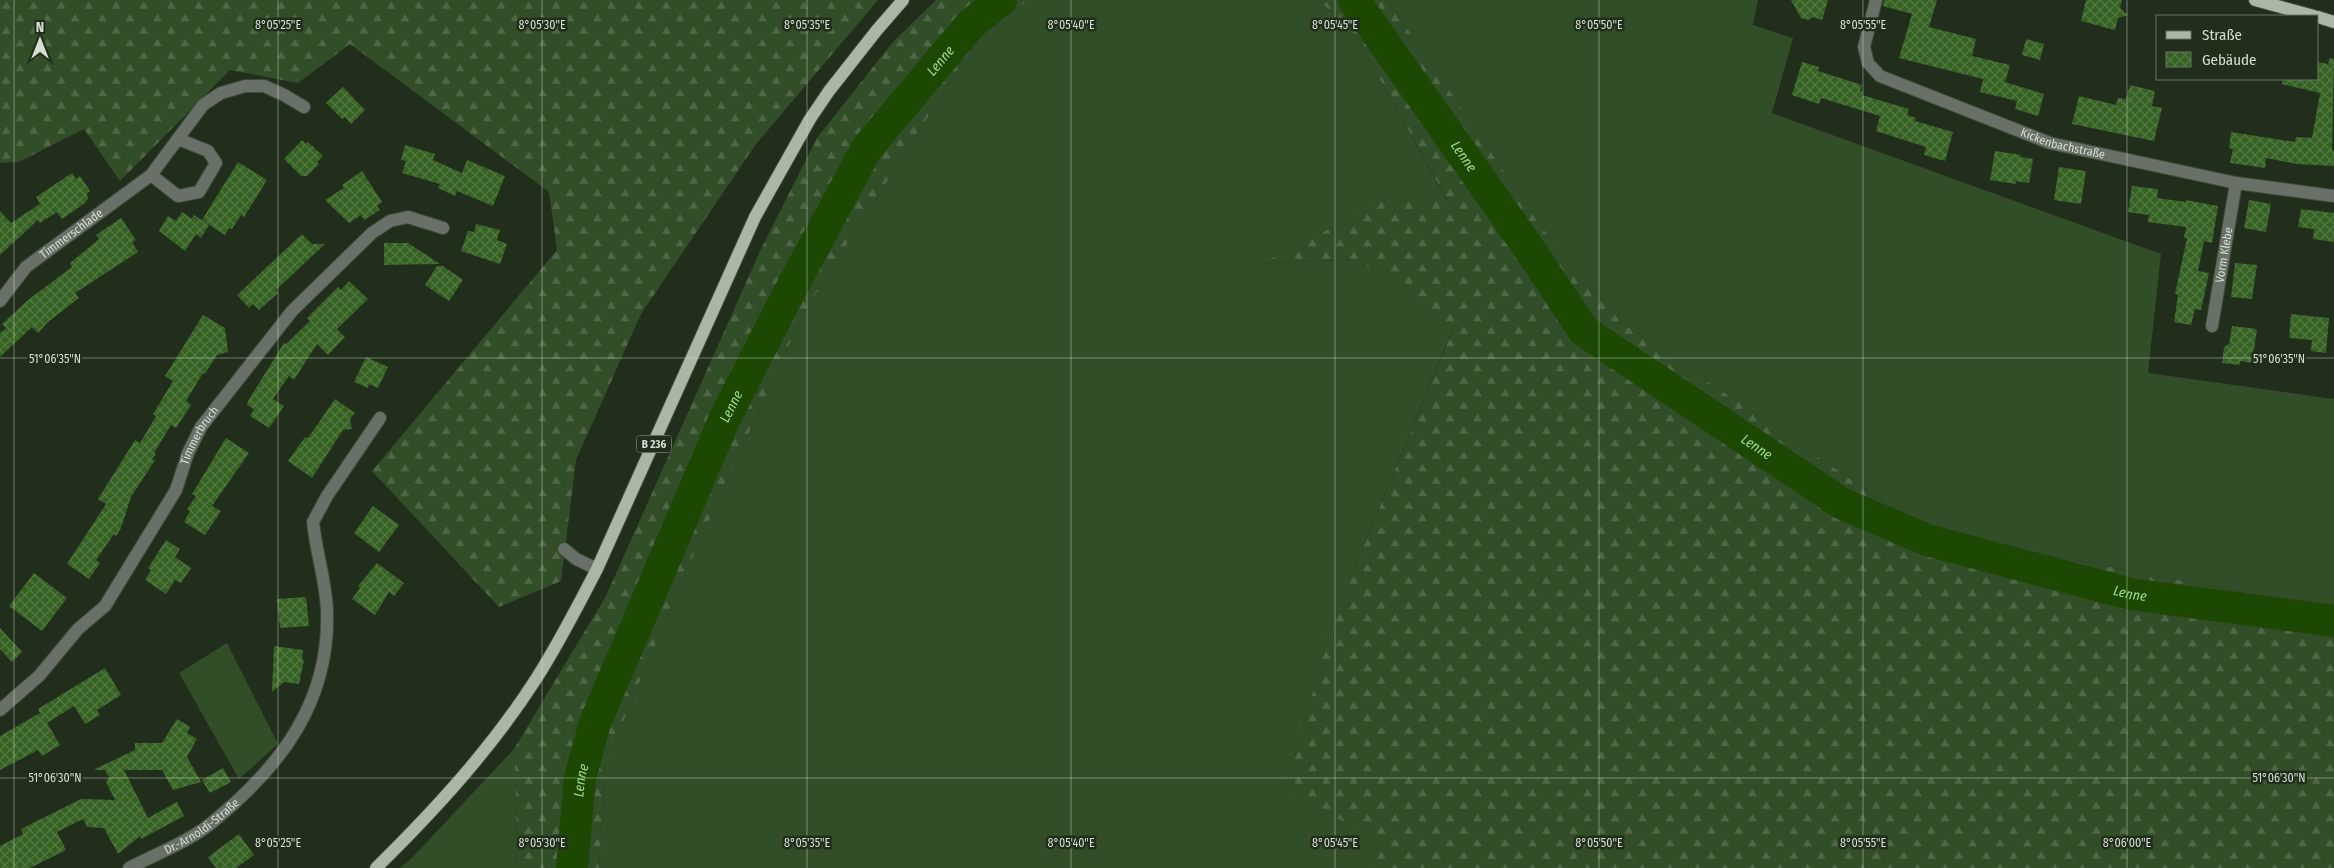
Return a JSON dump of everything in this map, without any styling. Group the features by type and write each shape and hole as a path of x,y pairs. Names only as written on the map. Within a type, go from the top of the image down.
{"main road":[{"name":"B 236","path":"376,868 448,795 507,721 550,655 598,569 754,217 799,138 829,91 903,0"},
{"path":"2254,0 2310,15"},
{"path":"2319,17 2334,22"}],"street":[{"name":"Kickenbachstraße","path":"1876,0 1864,47 1868,63 1880,76 2050,143 2236,183 2334,196"},
{"name":"Timmerschlade","path":"0,301 26,268 151,175 204,105 221,93 244,86 264,86 304,107"},
{"path":"151,175 178,196 199,192 216,163 208,151 178,139"},
{"name":"Vorm Klebe","path":"2212,326 2236,183"},
{"name":"Timmerbruch","path":"0,710 39,676 78,629 105,606 176,490 188,453 201,427 292,311 372,233 390,221 408,217 443,228"},
{"name":"Dr.-Arnoldi-Straße","path":"130,868 195,834 215,821 283,754 300,727 311,701 327,638 326,588 313,522 380,418"},
{"path":"564,549 576,559 598,569"}],"green space":[{"path":"0,0 878,0 756,144 641,314 576,460 561,581 499,607 372,471 557,250 549,192 350,44 298,83 230,70 120,181 84,129 19,162 0,163"},
{"path":"936,0 1029,0 980,35 803,314 688,567 606,763 599,868 518,868 514,749 606,596 761,249 817,138 892,43"},
{"path":"1029,0 1319,0 1355,35 1448,202 1394,196 1261,264 1358,259 1453,328 1332,623 1286,789 1380,842 1369,868 599,868 606,763 688,567 803,314 980,35"},
{"path":"1319,0 1388,0 1544,230 1621,322 1928,532 2334,610 2334,868 1369,868 1379,842 1286,789 1332,623 1453,329 1358,259 1260,264 1394,196 1448,201 1355,35"},
{"path":"1388,0 1758,0 1753,25 1793,38 1772,113 2161,254 2148,373 2334,399 2334,610 1928,532 1621,322 1544,230"},
{"path":"227,643 278,744 239,779 179,673"},
{"path":"514,749 518,868 400,868 410,860"}],"building":[{"path":"1791,0 1828,0 1822,20 1813,17 1808,20 1801,18"},
{"path":"1884,0 1937,0 1929,27 1976,39 1972,56 2010,65 2005,82 2044,94 2038,116 2015,109 2017,101 1980,92 1983,79 1899,58 1912,14 1883,6"},
{"path":"2086,0 2122,0 2120,8 2128,15 2118,18 2115,30 2081,21"},
{"path":"2026,39 2044,44 2040,60 2022,55"},
{"path":"2330,58 2334,59 2332,150 2334,150 2334,166 2297,164 2266,158 2265,168 2230,163 2233,149 2229,148 2231,132 2295,142 2296,137 2312,138 2320,93 2282,84 2283,80 2319,80 2319,62 2328,64"},
{"path":"1802,62 1819,67 1818,71 1862,85 1860,91 1863,92 1862,95 1909,109 1907,115 1916,118 1915,121 1953,132 1945,161 1924,155 1926,147 1876,131 1880,116 1821,98 1819,104 1792,95"},
{"path":"2130,85 2155,91 2152,106 2162,108 2154,141 2072,124 2079,96 2116,105 2118,98 2126,99"},
{"path":"343,87 365,110 351,124 345,117 342,119 326,103"},
{"path":"302,140 306,144 308,142 323,156 317,162 319,164 307,176 301,176 284,159"},
{"path":"405,145 435,154 433,160 462,173 467,160 505,176 493,206 457,191 455,196 438,188 440,184 402,173 406,161 401,160"},
{"path":"1995,151 2033,159 2029,183 2016,181 2016,184 1990,180"},
{"path":"238,162 267,180 244,217 241,215 232,229 229,228 225,235 202,220"},
{"path":"2059,167 2086,171 2081,204 2054,200"},
{"path":"362,171 382,202 377,206 380,210 364,220 361,215 349,223 325,200 344,188 342,185"},
{"path":"72,173 76,179 80,176 90,191 87,193 88,199 85,203 62,219 57,212 40,223 38,220 0,255 0,211 11,223 40,204 36,197"},
{"path":"2132,186 2158,189 2157,198 2186,202 2186,200 2218,206 2212,243 2204,241 2198,271 2209,273 2201,310 2195,309 2191,325 2174,322 2178,295 2175,294 2187,238 2184,238 2186,227 2148,222 2149,215 2128,212"},
{"path":"2249,200 2271,204 2266,232 2244,228"},
{"path":"2301,209 2334,213 2334,242 2313,239 2314,229 2298,227"},
{"path":"182,212 192,219 194,215 209,225 201,238 196,234 185,251 159,231 168,216 176,221"},
{"path":"121,218 136,240 132,242 138,252 75,293 79,298 48,322 38,333 32,327 0,357 0,333 6,328 2,324 28,300 72,267 70,263 99,239 96,235"},
{"path":"476,224 500,230 497,240 507,244 500,264 461,251 468,231 474,232"},
{"path":"302,234 312,244 325,244 276,290 278,293 259,310 253,304 249,308 237,295"},
{"path":"384,243 408,243 440,264 384,265"},
{"path":"2235,263 2257,265 2252,299 2231,297"},
{"path":"437,266 443,266 463,280 449,301 425,285"},
{"path":"349,281 368,299 337,329 345,337 328,355 317,344 294,380 289,376 273,399 284,406 269,428 250,416 254,409 247,405 248,401 284,343 286,344 310,321 307,318 338,287 341,290"},
{"path":"2291,314 2329,318 2326,353 2311,351 2312,340 2289,338"},
{"path":"203,315 225,328 228,352 217,355 205,374 203,373 186,401 191,405 176,428 171,425 154,453 156,454 152,459 155,460 131,497 121,528 116,536 114,534 96,560 100,563 89,579 67,564 106,504 98,499 135,440 140,443 156,416 153,414 173,381 165,376"},
{"path":"2232,326 2257,329 2252,363 2240,361 2240,365 2222,363 2224,347 2229,344"},
{"path":"366,357 388,367 378,388 369,384 368,388 354,382"},
{"path":"335,399 355,413 350,419 352,429 343,430 312,478 288,461 305,437 308,438"},
{"path":"226,438 249,453 212,506 221,511 205,535 184,522 190,511 187,509 196,496 192,494"},
{"path":"373,506 399,525 379,552 354,533"},
{"path":"166,540 180,549 175,557 191,568 181,583 175,580 166,594 145,580 151,570 148,568"},
{"path":"377,563 404,583 394,596 389,592 375,615 352,599 360,588 358,586"},
{"path":"34,573 67,598 42,631 9,606"},
{"path":"306,597 309,626 280,628 277,599"},
{"path":"0,628 22,652 12,662 0,649"},
{"path":"274,646 303,650 302,659 304,660 299,684 284,682 272,692"},
{"path":"105,668 121,695 97,710 100,715 85,724 74,706 47,723 60,745 42,756 38,750 0,770 0,736 40,713 38,709"},
{"path":"177,719 190,727 187,733 197,739 187,757 201,782 173,790 162,770 124,770 148,818 177,802 184,816 141,839 140,836 118,854 104,828 87,827 83,819 57,832 66,850 30,868 0,868 0,846 23,834 21,829 81,799 115,800 106,782 109,777 105,770 93,770 135,750 135,743 162,743"},
{"path":"223,768 231,782 210,793 202,780"},
{"path":"239,834 254,855 236,868 216,868 208,857"}],"waterway":[{"name":"Lenne","path":"572,868 580,778 595,723 725,418 783,304 867,148 971,24 1001,0"},
{"name":"Lenne","path":"1354,0 1528,247 1584,331 1841,503 1927,540 2130,594 2334,621"}]}
